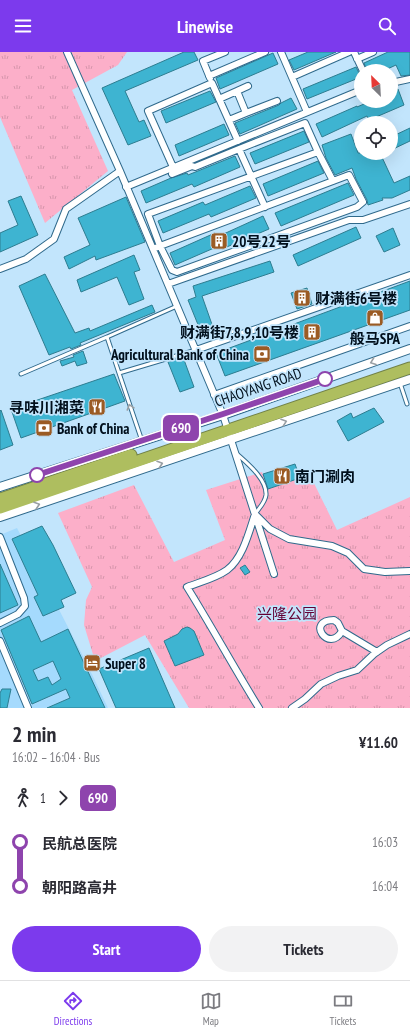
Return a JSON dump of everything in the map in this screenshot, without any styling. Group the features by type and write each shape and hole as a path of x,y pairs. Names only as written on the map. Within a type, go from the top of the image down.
{"highway":[{"name":"CHAOYANG ROAD","path":"0,508 410,361"},
{"name":"CHAOYANG ROAD","path":"0,499 410,368"}],"street":[{"path":"67,52 120,171 227,427 274,574"},
{"path":"225,52 203,61 238,141"},
{"path":"209,76 265,52"},
{"path":"281,52 307,112"},
{"path":"292,77 349,52"},
{"path":"354,52 360,64"},
{"path":"357,59 373,52"},
{"path":"398,82 410,79"},
{"path":"173,167 148,111 212,83"},
{"path":"220,99 248,86"},
{"path":"237,91 246,113"},
{"path":"126,187 354,93"},
{"path":"229,120 277,101"},
{"path":"172,174 192,166 195,167 305,122 333,181"},
{"path":"239,149 265,207"},
{"path":"153,249 160,246 349,175 363,202 356,207 177,272 172,270 160,246 148,214 318,152"},
{"path":"0,269 26,259 54,239 66,208 120,171"},
{"path":"168,284 349,220 363,220 410,204"},
{"path":"196,350 410,275"},
{"path":"214,395 410,326"},
{"name":"CHAOYANG ROAD","path":"0,517 227,427 410,349"},
{"name":"CHAOYANG ROAD","path":"0,487 142,441 227,427 400,383 410,379"},
{"path":"255,514 270,529 289,539 332,546 348,553 364,568 384,572 410,571"},
{"path":"255,514 246,543 228,569 187,587 210,624 236,672 259,708"},
{"path":"0,537 24,598 25,606 18,614 0,623"},
{"path":"342,631 377,652"},
{"path":"292,708 306,699 321,684 338,676 357,670 387,645 410,634"},
{"path":"0,641 26,708"}],"lane":[{"path":"21,374 177,306"},
{"path":"107,337 142,441"},
{"path":"119,373 196,350"},
{"path":"400,383 407,404"},
{"path":"236,453 260,478 266,494 263,503 255,514"}],"shaded area":[{"path":"17,528 108,708 0,708 0,535"}],"green space":[{"path":"0,52 127,52 118,65 72,90 108,171 45,223 0,117"},
{"name":"兴隆公园","path":"262,472 268,489 300,478 309,473 337,530 410,497 410,708 189,708 145,635 95,661 84,625 86,600 92,587 58,513 134,485 174,562 225,540 206,490"}],"building":[{"path":"184,52 194,52 198,60 125,91 139,122 144,120 151,136 128,145 102,88"},
{"path":"308,52 336,52 294,70 289,60"},
{"path":"388,52 410,52 410,75 401,76 398,69 398,64 364,63"},
{"path":"273,53 278,64 220,89 216,78"},
{"path":"354,68 354,80 307,99 303,89"},
{"path":"398,89 404,105 398,108"},
{"path":"210,91 216,102 166,123 161,111"},
{"path":"291,98 297,109 240,134 235,123 279,105"},
{"path":"354,107 397,108 378,116 354,116 354,122 322,137 316,124"},
{"path":"224,124 229,135 179,156 175,145"},
{"path":"410,128 410,141 398,147 398,134"},
{"path":"304,131 309,142 255,164 250,153"},
{"path":"351,134 354,142 354,160 383,160 394,183 410,176 410,190 392,198 382,198 383,200 368,205 352,168 335,175 326,158 322,145"},
{"path":"235,156 240,167 194,187 192,184 146,203 141,191 171,178 187,173 188,175"},
{"path":"318,161 324,173 268,196 263,184"},
{"path":"348,183 354,195 281,226 275,213"},
{"path":"250,186 256,198 211,217 209,214 163,233 158,221 203,202 205,205"},
{"path":"21,196 38,235 0,252 0,233 18,225 8,201"},
{"path":"126,197 145,242 96,260 95,256 69,269 64,257 90,245 78,218"},
{"name":"20号22号","path":"263,216 269,229 222,249 221,245 175,265 170,253 215,233 217,237"},
{"path":"356,227 361,238 298,266 293,255"},
{"path":"393,228 400,245 384,252 376,236"},
{"path":"134,255 140,270 134,272 144,299 129,305 117,277 81,292 77,280"},
{"path":"270,261 274,272 202,296 215,333 203,337 188,300 196,297 193,286"},
{"path":"45,274 75,333 89,328 90,331 152,305 155,312 80,343 81,345 71,349 70,347 49,355 19,286"},
{"name":"财满街7,8,9,10号楼","path":"410,281 410,310 225,376 216,353"},
{"name":"财满街6号楼","path":"307,288 312,304 297,309 291,293"},
{"path":"83,351 87,363 77,366 75,361 62,366 60,361 74,357 73,355"},
{"path":"183,357 194,387 180,392 168,362"},
{"path":"114,374 125,401 21,438 11,409"},
{"path":"374,408 384,422 348,441 337,421 351,413 353,418"},
{"path":"1,410 13,445 0,450 0,411"},
{"name":"南门涮肉","path":"295,464 300,478 268,489 263,474"},
{"path":"42,526 53,545 76,593 61,600 64,607 43,616 34,597 38,595 12,539"},
{"path":"0,564 18,605 0,613"},
{"path":"245,565 250,572 245,575 240,568"},
{"path":"29,616 41,642 68,629 105,708 47,708 70,698 66,689 32,704 1,630","holes":["53,661 61,679 52,685 48,677 38,681 33,670"]},
{"path":"187,627 194,631 204,655 175,666 164,641 178,634 182,629"},
{"path":"149,648 175,708 116,708 99,669"},
{"path":"2,689 11,689 7,708 0,708 0,693"}],"bus line":[{"name":"690","path":"37,475 325,379"}],"place":[{"name":"20号22号","path":"219,241"},
{"name":"财满街6号楼","path":"302,298"},
{"name":"般马SPA","path":"375,318"},
{"name":"财满街7,8,9,10号楼","path":"312,332"},
{"name":"Agricultural Bank of China","path":"262,354"},
{"name":"寻味川湘菜","path":"97,407"},
{"name":"Bank of China","path":"44,428"},
{"name":"南门涮肉","path":"282,476"},
{"name":"Super 8","path":"92,663"}]}
